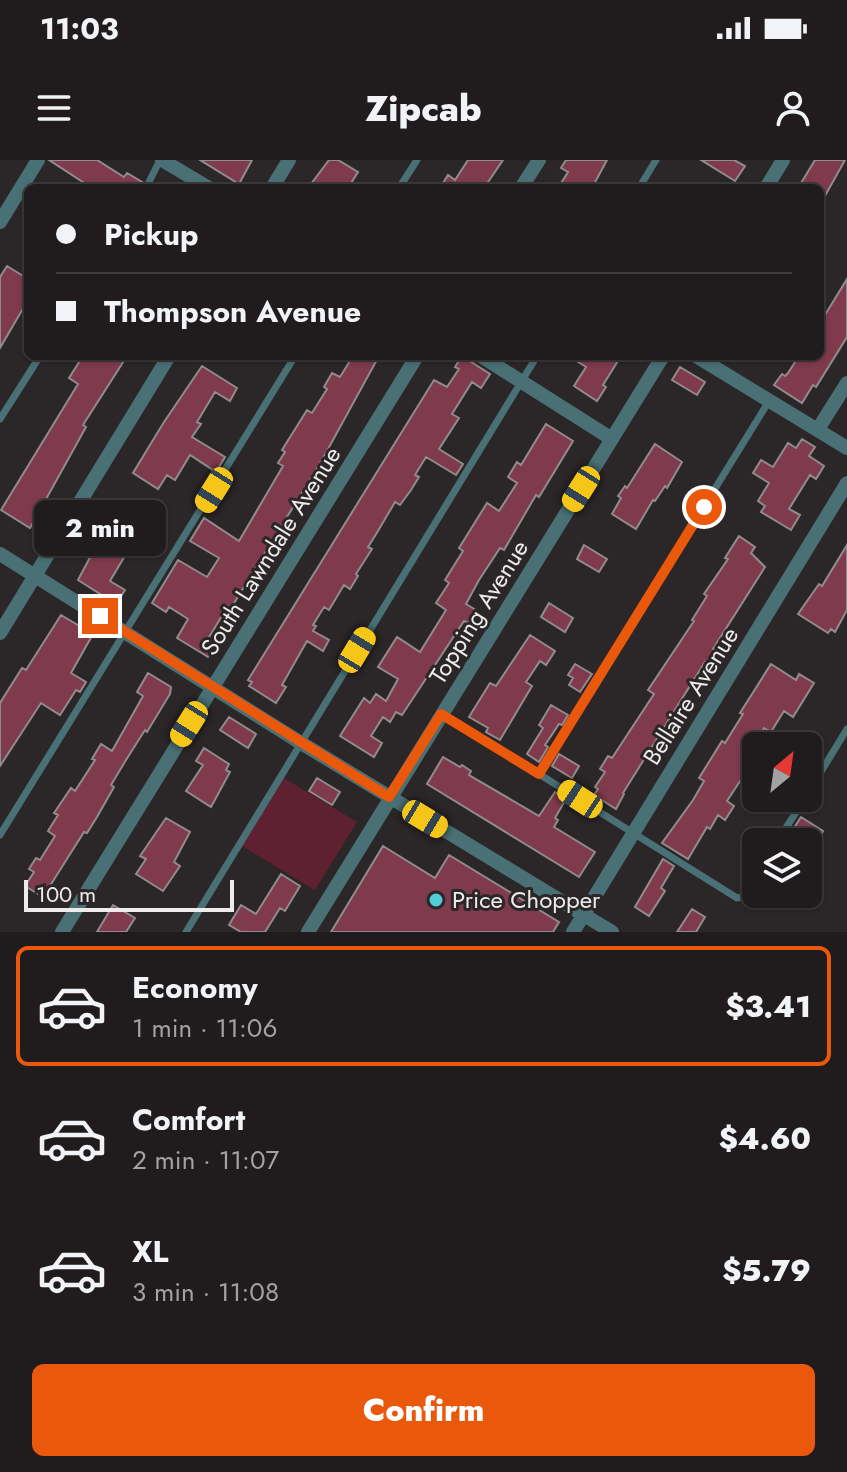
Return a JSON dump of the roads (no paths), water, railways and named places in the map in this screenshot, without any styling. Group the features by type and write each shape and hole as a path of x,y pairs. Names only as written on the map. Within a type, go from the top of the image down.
{"street":[{"path":"0,222 38,160"},
{"path":"161,160 202,184"},
{"path":"274,184 289,160"},
{"path":"524,184 539,160"},
{"path":"768,184 783,160"},
{"path":"0,633 167,360"},
{"name":"South Lawndale Avenue","path":"62,932 415,360"},
{"path":"488,360 612,439"},
{"name":"Topping Avenue","path":"308,932 661,360"},
{"path":"703,360 847,448"},
{"path":"818,429 847,383"},
{"name":"Bellaire Avenue","path":"573,932 847,483"},
{"path":"0,554 301,743 612,932"}],"lane":[{"path":"148,184 161,160"},
{"path":"402,184 417,160"},
{"path":"641,184 656,160"},
{"path":"0,419 37,360"},
{"path":"0,835 293,360"},
{"path":"186,932 534,360"},
{"path":"539,774 769,400"},
{"path":"441,714 737,898 742,897"},
{"path":"822,770 847,729"}],"place":[{"name":"Price Chopper","path":"436,900"}]}
